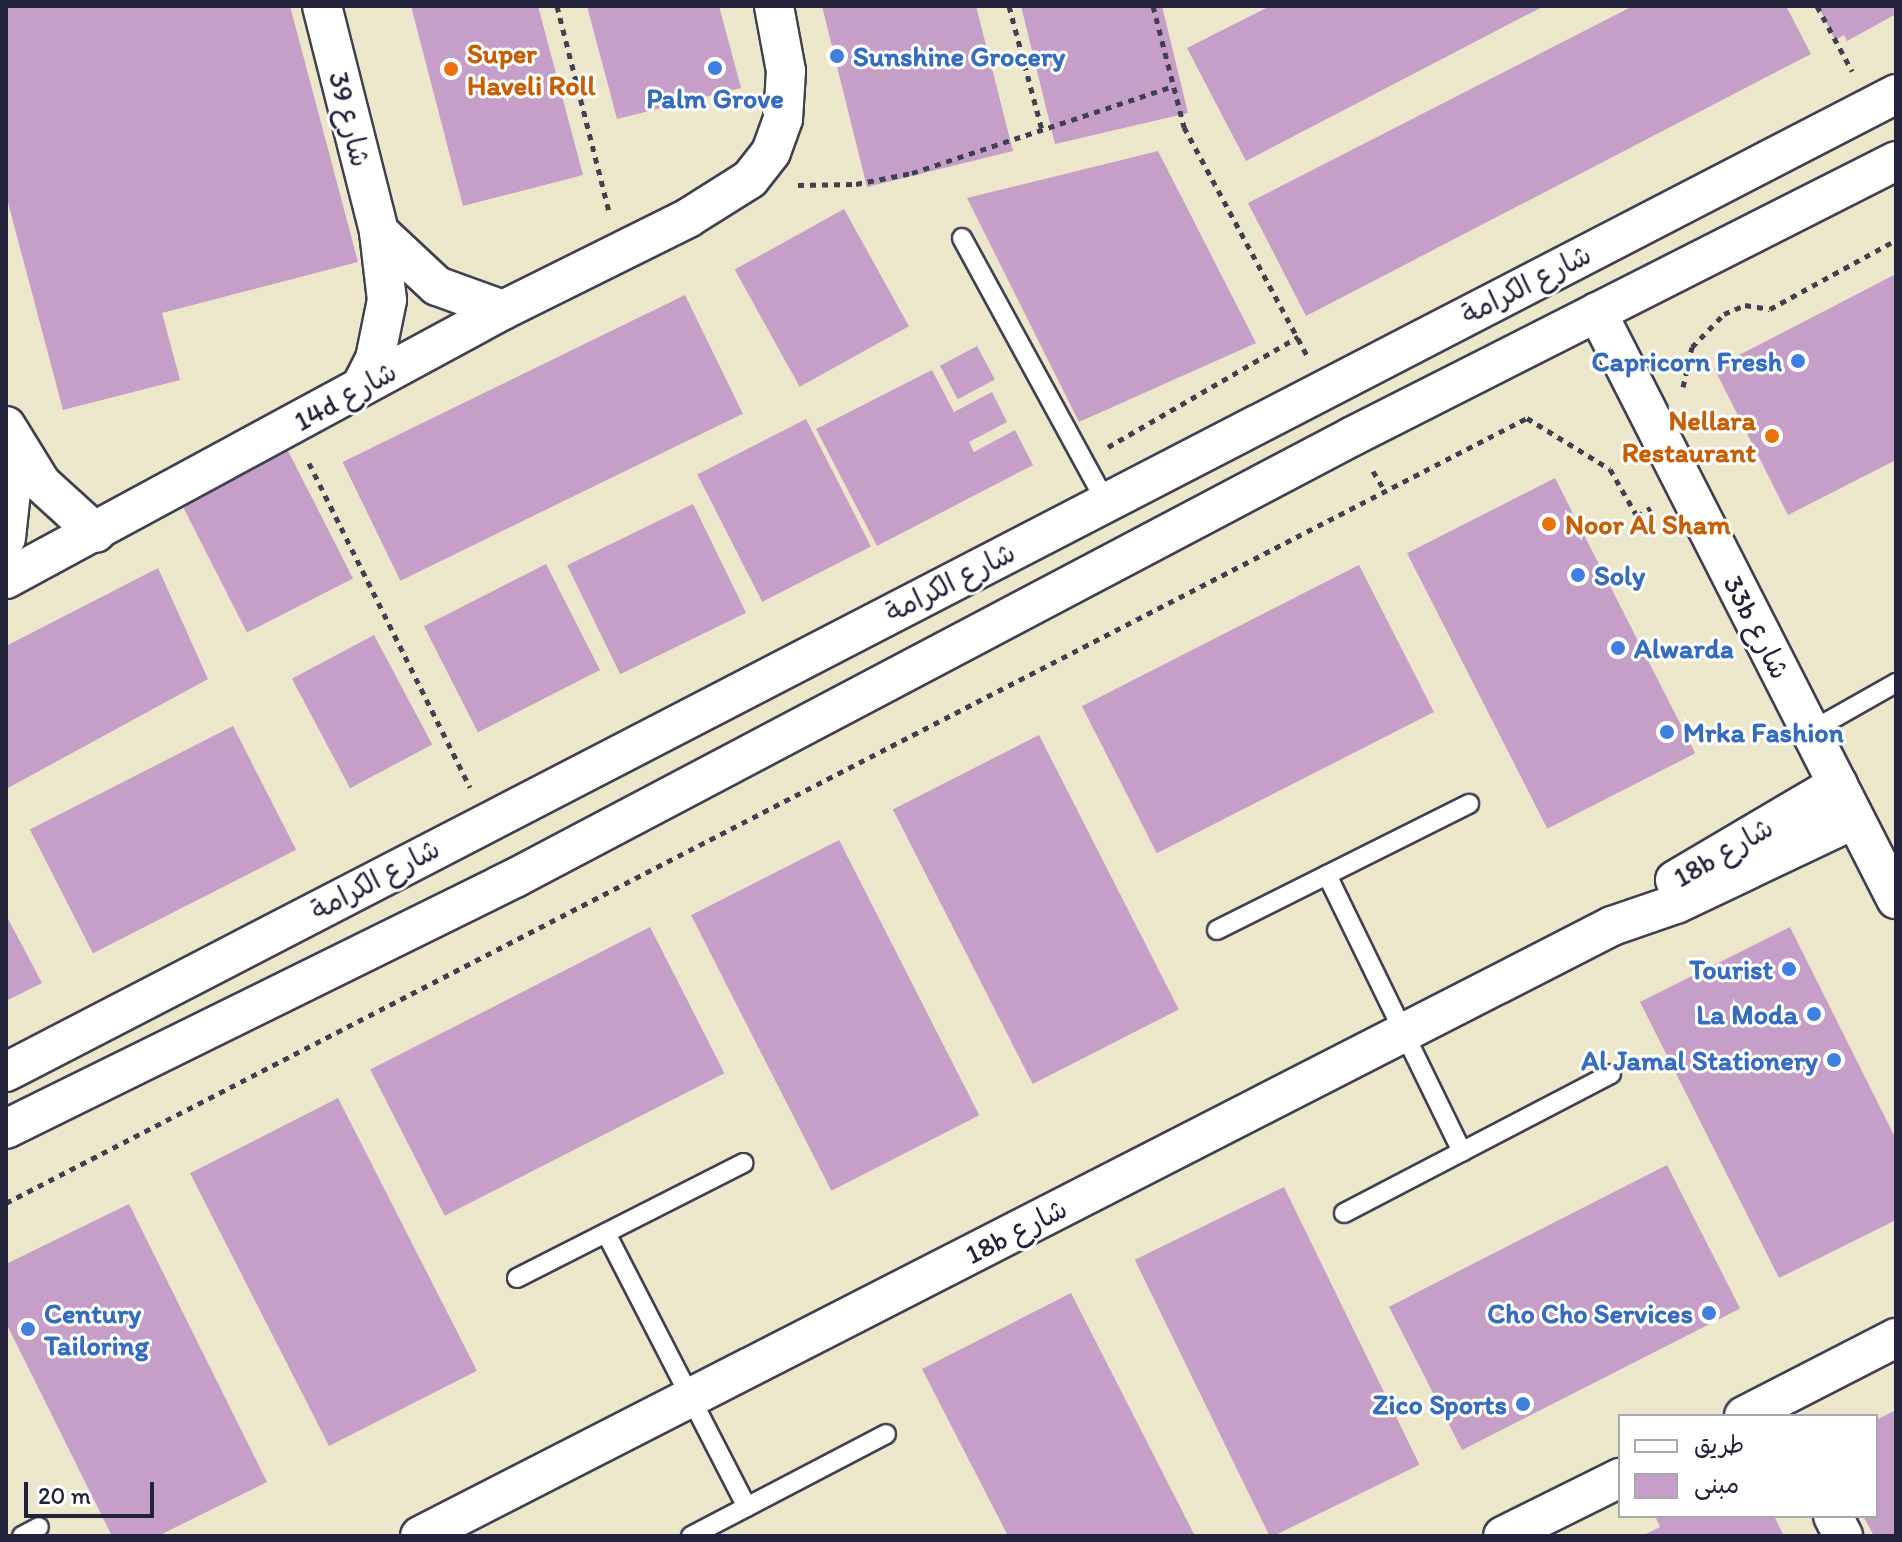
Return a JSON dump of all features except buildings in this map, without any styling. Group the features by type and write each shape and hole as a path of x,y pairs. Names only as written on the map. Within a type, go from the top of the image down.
{"street":[{"name":"شارع 39","path":"322,6 379,232 387,300 384,331 361,386"},
{"path":"750,179 771,152 783,119 786,71 774,6"},
{"name":"شارع الكرامة","path":"6,1072 1896,94"},
{"name":"شارع الكرامة","path":"6,1129 515,878 1353,436 1896,161"},
{"name":"14d شارع","path":"6,579 503,310 688,218 750,179"},
{"path":"379,232 437,286 503,310"},
{"name":"33b شارع","path":"1597,312 1896,899"},
{"path":"6,429 41,483 96,533"},
{"path":"6,429 11,491 6,538"},
{"name":"18b شارع","path":"1612,926 1670,883 1838,784"},
{"name":"18b شارع","path":"420,1536 1612,926 1676,904 1855,819"},
{"path":"1766,1411 1896,1338"},
{"path":"1503,1536 1618,1479"},
{"path":"1834,1518 1843,1536"}],"lane":[{"path":"962,238 1106,502"},
{"path":"1811,731 1896,683"},
{"path":"1217,930 1469,804"},
{"path":"1327,875 1462,1152"},
{"path":"1344,1213 1611,1074"},
{"path":"517,1278 744,1163"},
{"path":"606,1233 747,1507"},
{"path":"691,1536 886,1434"}],"path":[{"path":"557,6 619,252"},
{"path":"1009,6 1042,130"},
{"path":"1153,6 1170,87 1219,197 1325,387"},
{"path":"1817,6 1857,79"},
{"path":"750,179 802,186 856,184 912,173 1170,87"},
{"path":"1685,400 1685,368 1692,347 1724,314 1745,305 1770,309 1896,240"},
{"path":"1084,461 1298,337"},
{"path":"6,1203 1527,418 1610,469 1637,516 1688,490"},
{"path":"291,427 487,821"},
{"path":"1353,436 1385,491"},
{"path":"515,878 540,927"}],"place":[{"name":"Sunshine Grocery","path":"837,56"},
{"name":"Palm Grove","path":"715,68"},
{"name":"Super Haveli Roll","path":"451,69"},
{"name":"Capricorn Fresh","path":"1798,361"},
{"name":"Nellara Restaurant","path":"1772,436"},
{"name":"Noor Al Sham","path":"1549,524"},
{"name":"Soly","path":"1578,575"},
{"name":"Alwarda","path":"1618,648"},
{"name":"Mrka Fashion","path":"1667,732"},
{"name":"Tourist","path":"1789,969"},
{"name":"La Moda","path":"1814,1014"},
{"name":"Al Jamal Stationery","path":"1834,1060"},
{"name":"Cho Cho Services","path":"1709,1313"},
{"name":"Century Tailoring","path":"28,1329"},
{"name":"Zico Sports","path":"1523,1404"}]}
